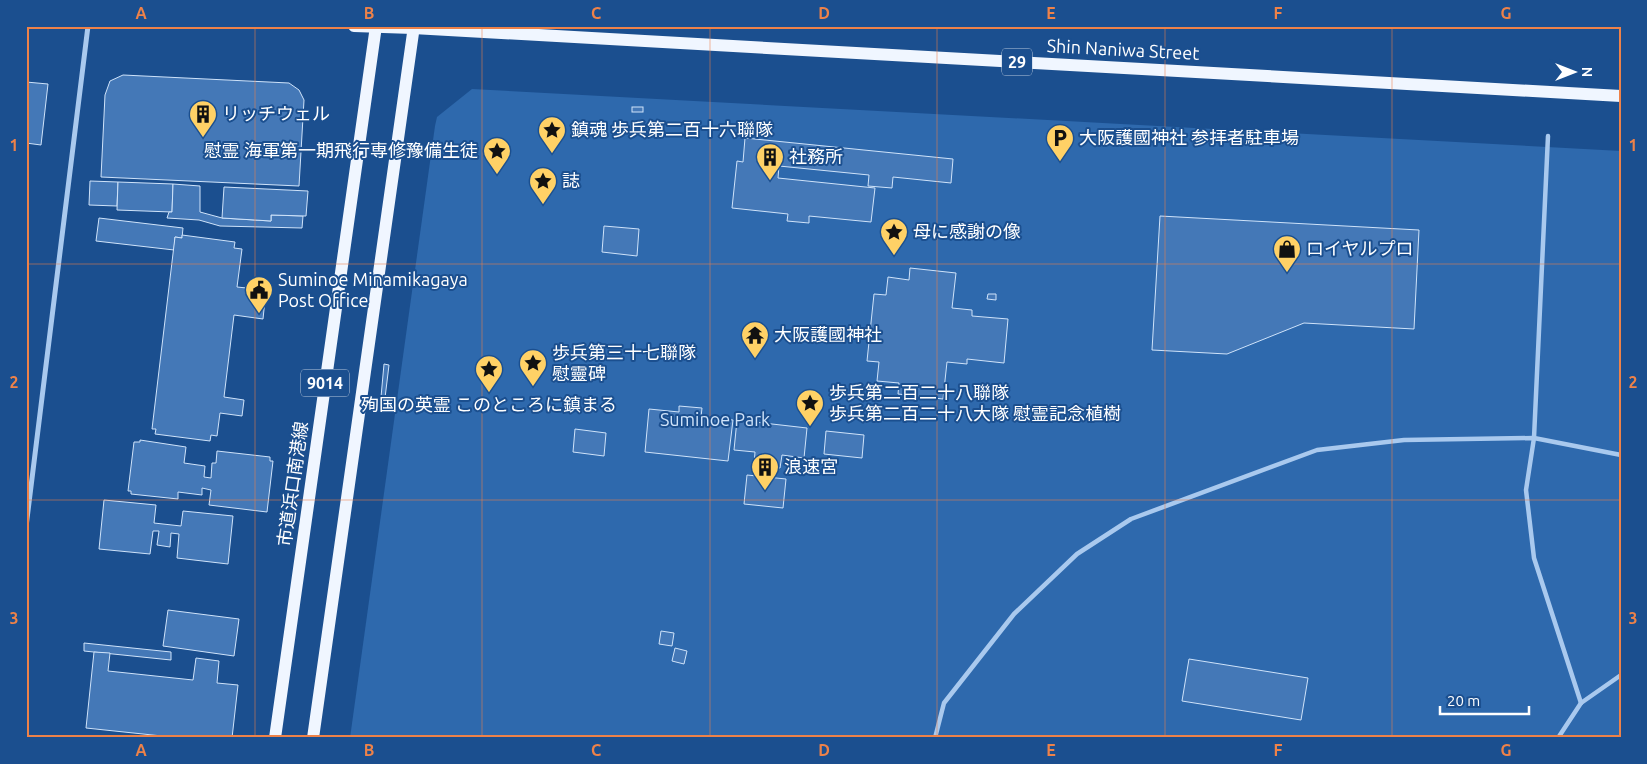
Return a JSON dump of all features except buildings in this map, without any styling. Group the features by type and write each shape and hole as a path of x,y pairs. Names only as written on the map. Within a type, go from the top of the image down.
{"main road":[{"name":"Shin Naniwa Street","path":"354,26 413,27 1621,96"},
{"name":"市道浜口南港線","path":"275,738 376,27"},
{"name":"9014","path":"313,738 413,27"}],"street":[{"path":"26,528 88,26"},
{"path":"1548,136 1534,438 1526,490 1534,558 1581,703"},
{"path":"935,738 944,702 1014,614 1077,554 1131,519 1317,450 1404,440 1534,438 1621,456"},
{"path":"1558,738 1581,703 1621,675"}],"green space":[{"name":"Suminoe Park","path":"472,89 1621,151 1621,738 350,738 435,126 437,117"}],"place":[{"name":"リッチウェル","path":"203,138"},
{"name":"鎮魂 歩兵第二百十六聯隊","path":"552,154"},
{"name":"大阪護國神社 参拝者駐車場","path":"1060,162"},
{"name":"慰霊 海軍第一期飛行専修豫備生徒","path":"497,175"},
{"name":"社務所","path":"770,181"},
{"name":"誌","path":"543,205"},
{"name":"母に感謝の像","path":"894,256"},
{"name":"ロイヤルプロ","path":"1287,273"},
{"name":"Suminoe Minamikagaya Post Office","path":"259,314"},
{"name":"大阪護國神社","path":"755,359"},
{"name":"歩兵第三十七聯隊 慰靈碑","path":"533,387"},
{"name":"殉国の英霊 このところに鎮まる","path":"489,393"},
{"name":"歩兵第二百二十八聯隊 歩兵第二百二十八大隊 慰霊記念植樹","path":"810,427"},
{"name":"浪速宮","path":"765,491"}]}
